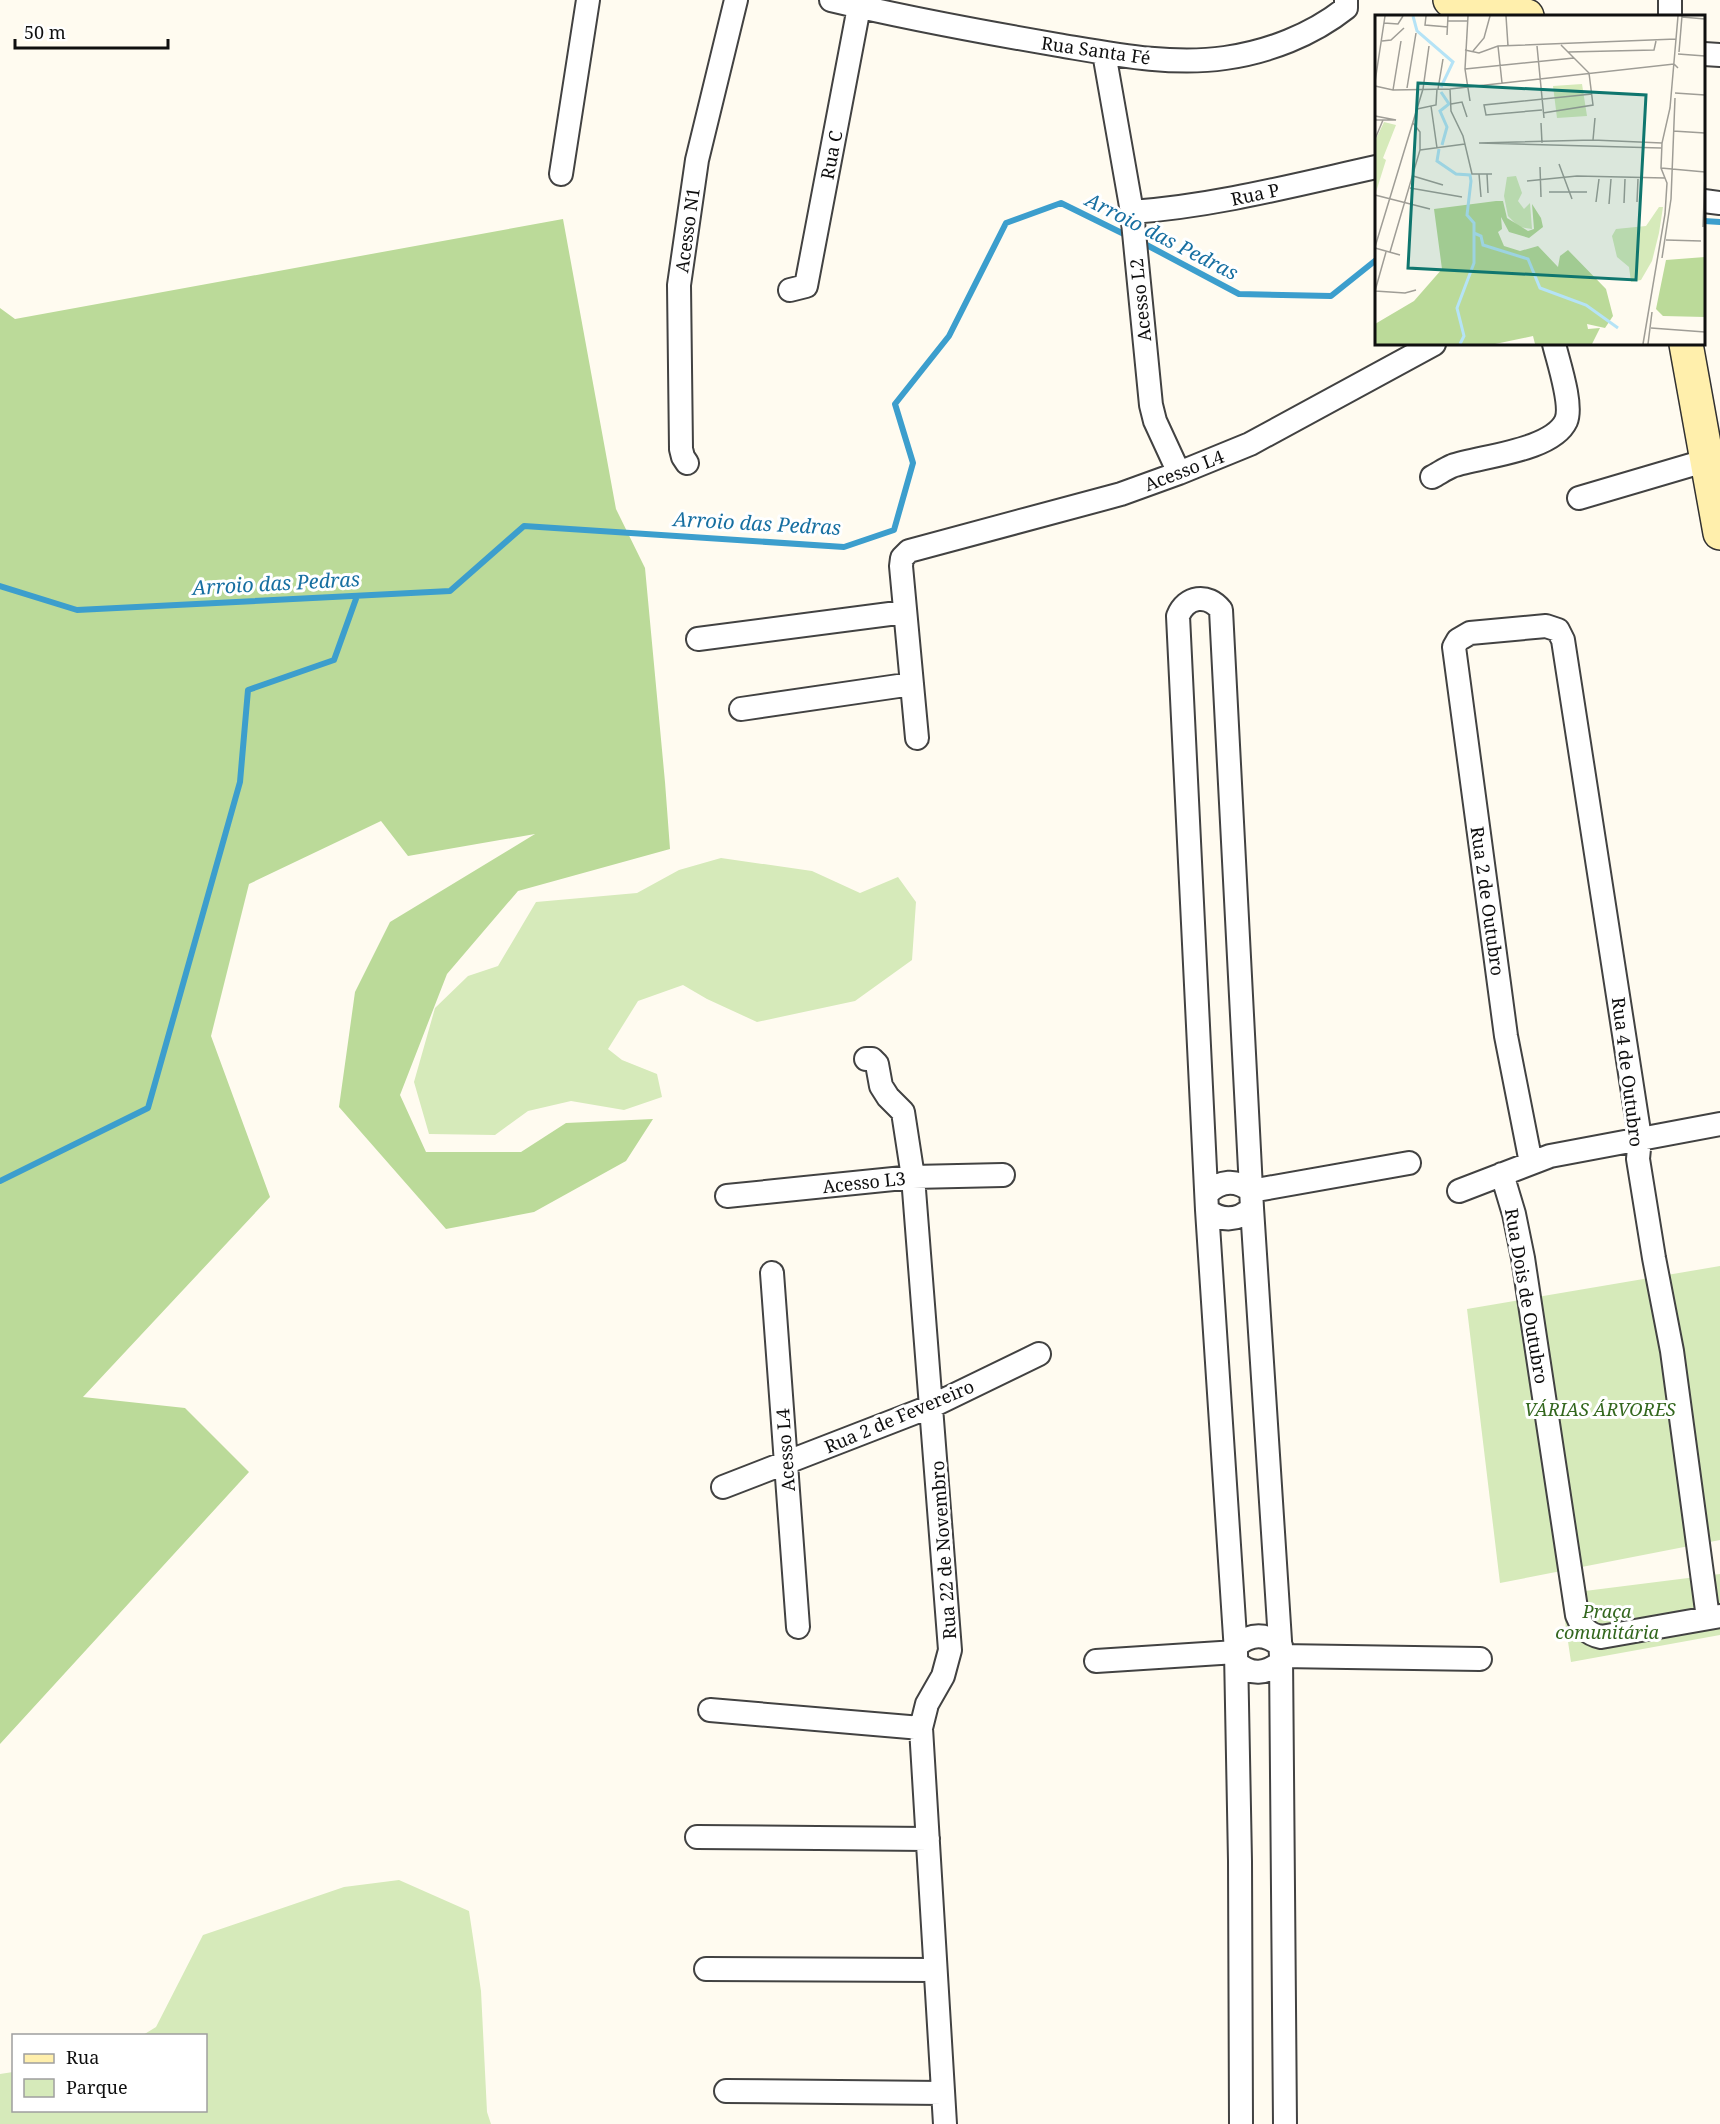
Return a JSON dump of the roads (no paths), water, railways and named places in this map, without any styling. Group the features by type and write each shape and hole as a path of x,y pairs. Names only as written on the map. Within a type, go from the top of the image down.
{"street":[{"path":"561,174 588,0"},
{"name":"Acesso N1","path":"687,463 681,449 680,285 697,160 736,0"},
{"name":"Rua Santa Fé","path":"831,0 984,32 1104,53 1183,60 1226,58 1271,47 1309,32 1329,21 1346,8 1346,0"},
{"path":"1670,0 1671,15"},
{"name":"Rua C","path":"790,290 806,286 859,7"},
{"path":"1470,8 1520,10"},
{"name":"Acesso L2","path":"1104,53 1132,212 1151,405 1155,421 1179,473"},
{"path":"1705,54 1720,56"},
{"name":"Rua P","path":"1132,212 1197,206 1375,167"},
{"path":"1705,201 1720,203"},
{"name":"Acesso L4","path":"905,612 902,558 915,548 1121,494 1179,473 1250,444 1432,345"},
{"path":"1432,477 1451,467 1550,438 1560,428 1566,420 1567,400 1554,345"},
{"path":"1686,345 1714,459 1720,533"},
{"path":"1579,498 1714,459"},
{"path":"1241,2124 1236,1653 1207,1202 1178,616 1185,604 1197,599 1211,601 1221,610 1251,1199 1281,1655 1285,2124"},
{"path":"698,639 905,612 917,738"},
{"name":"Rua 4 de Outubro","path":"1458,640 1470,633 1546,627 1553,627 1561,633 1640,1138 1638,1159 1672,1351 1714,1617"},
{"name":"Rua 2 de Outubro","path":"1458,640 1454,647 1455,658 1506,1036 1531,1162"},
{"path":"741,709 912,684"},
{"name":"Rua 22 de Novembro","path":"866,1059 872,1059 877,1064 881,1086 903,1112 913,1177 932,1406 950,1650 944,1676 927,1704 921,1728 945,2124"},
{"path":"1459,1191 1550,1156 1720,1124"},
{"path":"1207,1202 1214,1215 1230,1219 1238,1217 1251,1199 1409,1163"},
{"name":"Rua Dois de Outubro","path":"1502,1174 1514,1214 1523,1258 1577,1615 1586,1631 1601,1637 1714,1617"},
{"name":"Acesso L3","path":"726,1196 913,1177 1003,1175"},
{"path":"1207,1202 1220,1184 1228,1182 1244,1186 1251,1199"},
{"name":"Acesso L4","path":"772,1273 798,1627"},
{"name":"Rua 2 de Fevereiro","path":"723,1487 932,1406 1039,1354"},
{"path":"1096,1661 1236,1653 1250,1637 1259,1636 1267,1637 1281,1655"},
{"path":"1236,1653 1242,1668 1258,1672 1267,1671 1281,1655 1480,1659"},
{"path":"710,1710 921,1728"},
{"path":"697,1837 928,1839"},
{"path":"706,1968 935,1970"},
{"path":"726,2091 942,2093"}],"waterway":[{"name":"Arroio das Pedras","path":"0,586 77,610 450,591 524,526 844,547 894,530 913,463 895,404 949,336 1006,223 1061,203 1130,237"},
{"name":"Arroio das Pedras","path":"1705,221 1720,222"},
{"name":"Arroio das Pedras","path":"1141,242 1239,294 1331,296 1375,261"},
{"path":"0,1181 148,1108 240,782 248,690 334,660 357,596"}],"park label":[{"name":"VÁRIAS ÁRVORES","path":"1600,1409"},
{"name":"Praça comunitária","path":"1607,1621"}]}
